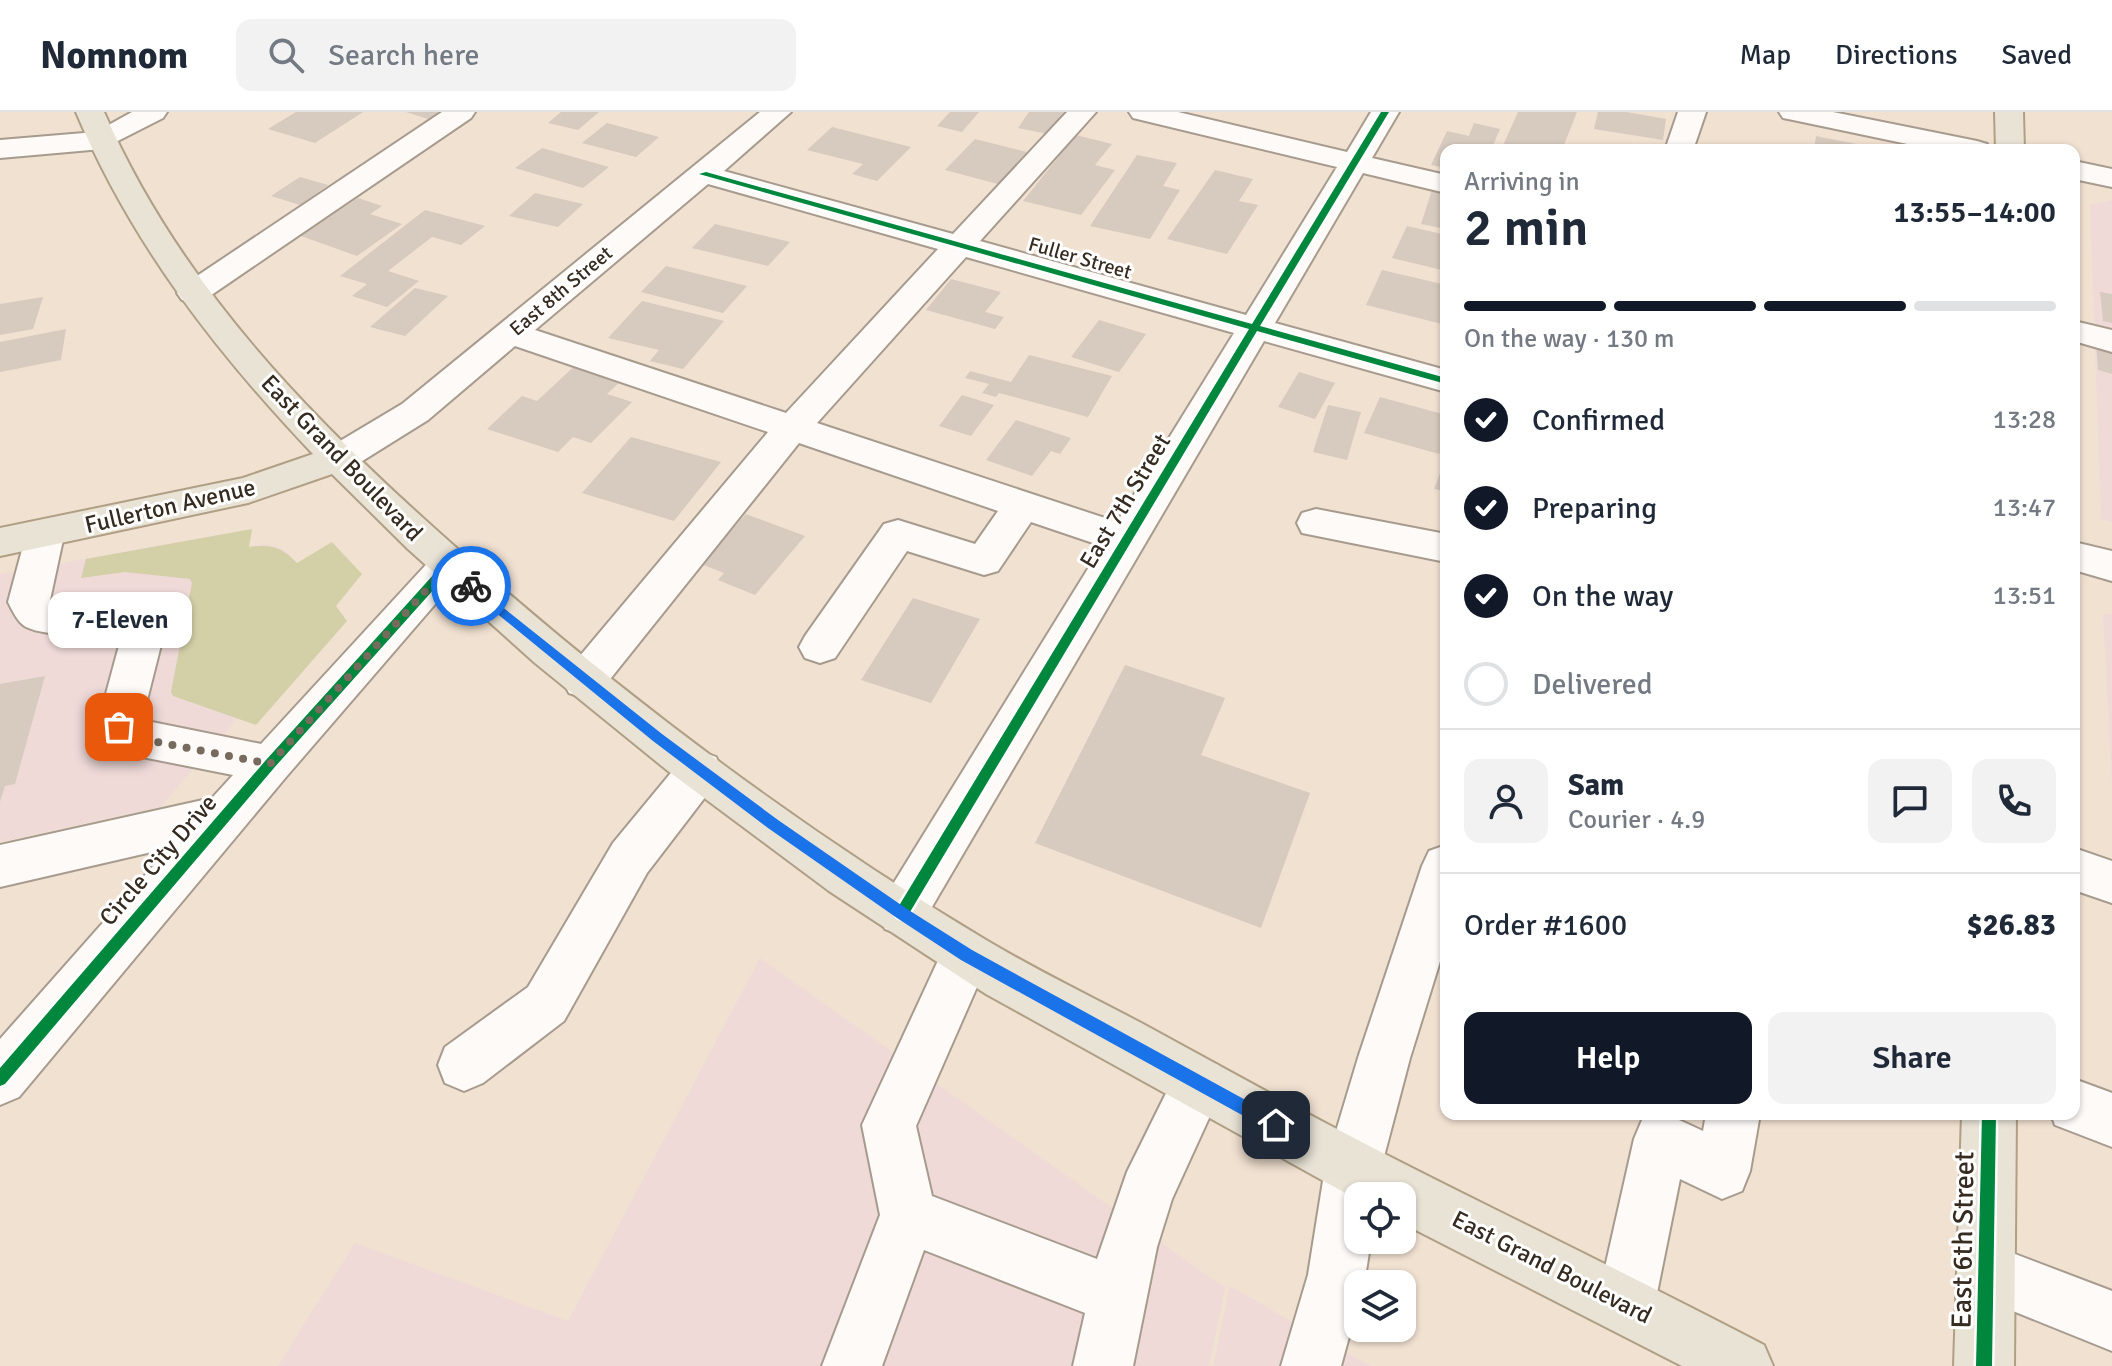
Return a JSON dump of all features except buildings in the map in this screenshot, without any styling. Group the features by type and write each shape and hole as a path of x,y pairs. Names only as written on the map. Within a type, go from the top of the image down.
{"main road":[{"path":"2009,112 2010,144"},
{"name":"East Grand Boulevard","path":"96,126 137,206 193,293 245,358 338,459 448,566 584,681 700,770 966,955 1353,1168 1626,1303 1743,1366"},
{"name":"Fullerton Avenue","path":"0,542 248,490 338,459"},
{"name":"East 6th Street","path":"1984,1366 1989,1120"}],"street":[{"path":"0,149 153,112"},
{"path":"193,293 461,112"},
{"name":"East 8th Street","path":"338,459 415,412 777,112"},
{"path":"584,681 792,428 1082,112"},
{"path":"1143,112 1440,183"},
{"name":"East 7th Street","path":"902,913 1385,112"},
{"path":"1681,144 1692,112"},
{"path":"1810,114 1949,144"},
{"path":"2080,171 2112,178"},
{"name":"Fuller Street","path":"703,174 1440,379"},
{"path":"510,333 1127,540"},
{"path":"2080,333 2112,341"},
{"path":"820,647 898,534 984,561 1022,505"},
{"path":"1316,523 1440,547"},
{"path":"45,535 28,602 38,615 102,620 136,631 141,641 119,727 132,737 270,764"},
{"path":"2080,558 2112,566"},
{"name":"Circle City Drive","path":"0,1079 270,764 448,566"},
{"path":"464,1065 546,1004 630,858 700,770"},
{"path":"0,866 226,815"},
{"path":"2080,871 2112,882"},
{"path":"1311,1366 1337,1275 1353,1168 1384,1058 1440,885"},
{"path":"852,1366 908,1215 889,1125 966,955"},
{"path":"1103,1366 1128,1247 1147,1192 1199,1083"},
{"path":"2080,1108 2112,1120"},
{"path":"1626,1303 1661,1139 1722,1171 1732,1120"},
{"path":"908,1215 1118,1297"},
{"path":"1986,1272 2112,1321"}],"shaded area":[{"path":"2112,200 2112,522 2101,519 2090,205"},
{"path":"252,529 249,547 266,544 285,550 336,606 160,807 0,842 0,574"},
{"path":"252,529 249,547 276,548 297,563 332,542 362,574 336,606 347,621 256,725 173,696 171,692 192,583 190,579 125,572 81,578 86,559"},
{"path":"2112,614 2112,783 2103,615"},
{"path":"760,958 1225,1288 1209,1366 278,1366 355,1243 568,1321"},
{"path":"1230,1286 1319,1337 1371,1366 1213,1366"}],"cycle path":[{"path":"902,913 1385,112"},
{"path":"703,174 1440,379"},
{"path":"0,1079 270,764 448,566"},
{"path":"1984,1366 1989,1120"}],"way so far":[{"path":"119,727 132,737 270,764 448,566 471,586"}],"place":[{"name":"7-Eleven","path":"119,727"}],"route":[{"path":"471,586 584,681 657,737 773,824 902,913 966,955 1276,1125"}]}
